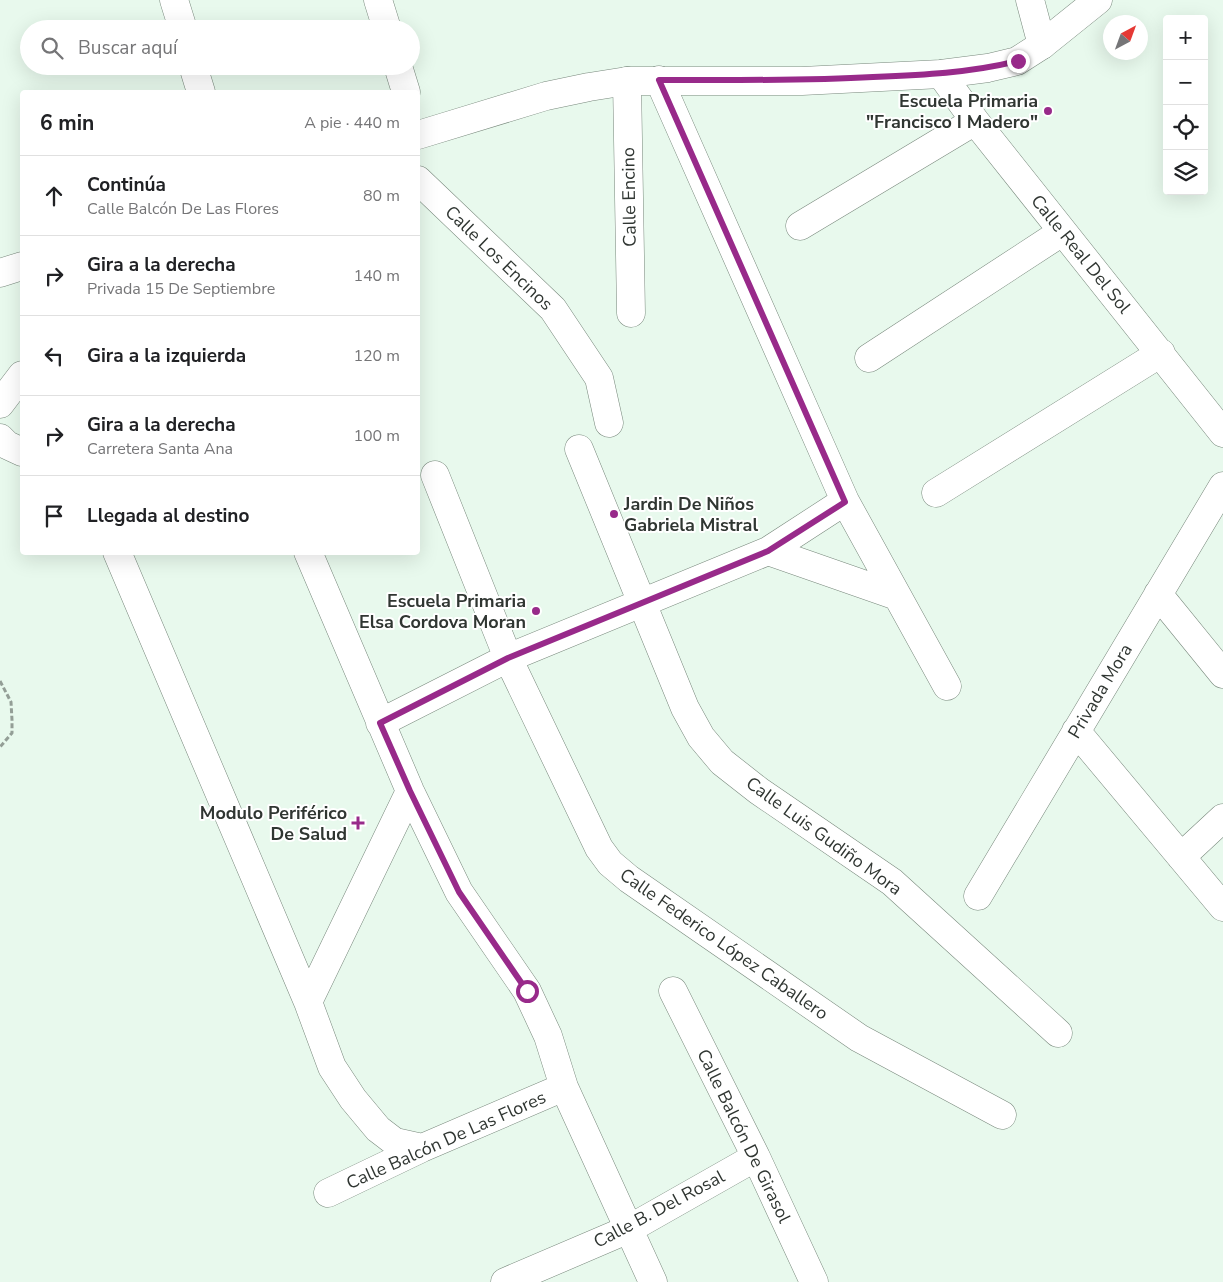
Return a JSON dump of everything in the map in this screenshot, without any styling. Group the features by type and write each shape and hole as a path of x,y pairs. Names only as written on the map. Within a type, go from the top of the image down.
{"street":[{"path":"174,0 180,20"},
{"path":"378,0 384,20"},
{"path":"1030,0 1042,45"},
{"path":"420,132 546,96 627,81 802,81 941,74 988,68 1018,61 1042,45 1098,0"},
{"name":"Calle Real Del Sol","path":"941,74 974,122 1221,427"},
{"path":"196,75 200,90"},
{"path":"401,75 405,90"},
{"path":"659,80 845,502 946,686"},
{"name":"Calle Encino","path":"627,81 631,312"},
{"path":"800,226 974,122"},
{"name":"Calle Los Encinos","path":"420,182 553,309 599,378 609,423"},
{"path":"869,358 1062,232"},
{"path":"0,273 20,267"},
{"path":"936,493 1161,353"},
{"path":"0,404 20,378"},
{"path":"0,438 7,445 20,451"},
{"name":"Calle Luis Gudiño Mora","path":"579,449 685,708 701,737 722,762 759,791 892,882 1058,1033"},
{"name":"Calle Federico López Caballero","path":"435,475 508,658 599,848 610,863 629,879 859,1038 1002,1114"},
{"name":"Privada Mora","path":"978,896 1223,486"},
{"path":"380,723 508,658 768,551 845,502"},
{"path":"768,551 897,596"},
{"path":"118,555 308,1002 332,1067 352,1099 378,1129 394,1142 422,1148"},
{"name":"Calle Balcón De Las Flores","path":"309,555 410,791 459,892 527,991 548,1036 564,1087 653,1282"},
{"path":"1158,594 1223,674"},
{"path":"1076,731 1223,907"},
{"path":"308,1002 410,791"},
{"path":"1182,857 1223,818"},
{"name":"Calle Balcón De Girasol","path":"673,991 756,1157 814,1282"},
{"name":"Calle Balcón De Las Flores","path":"328,1193 422,1148 564,1087"},
{"name":"Calle B. Del Rosal","path":"505,1282 629,1229 756,1157"}],"path":[{"path":"0,681 11,702 12,733 0,747"}],"place":[{"name":"Escuela Primaria \"Francisco I Madero\"","path":"1048,111"},
{"name":"Jardin De Niños Gabriela Mistral","path":"614,514"},
{"name":"Escuela Primaria Elsa Cordova Moran","path":"536,611"},
{"name":"Modulo Periférico De Salud","path":"358,823"}],"route":[{"path":"527,991 459,892 410,791 380,723 508,658 768,551 845,502 659,80 802,81 941,74 988,68 1018,61"}]}
